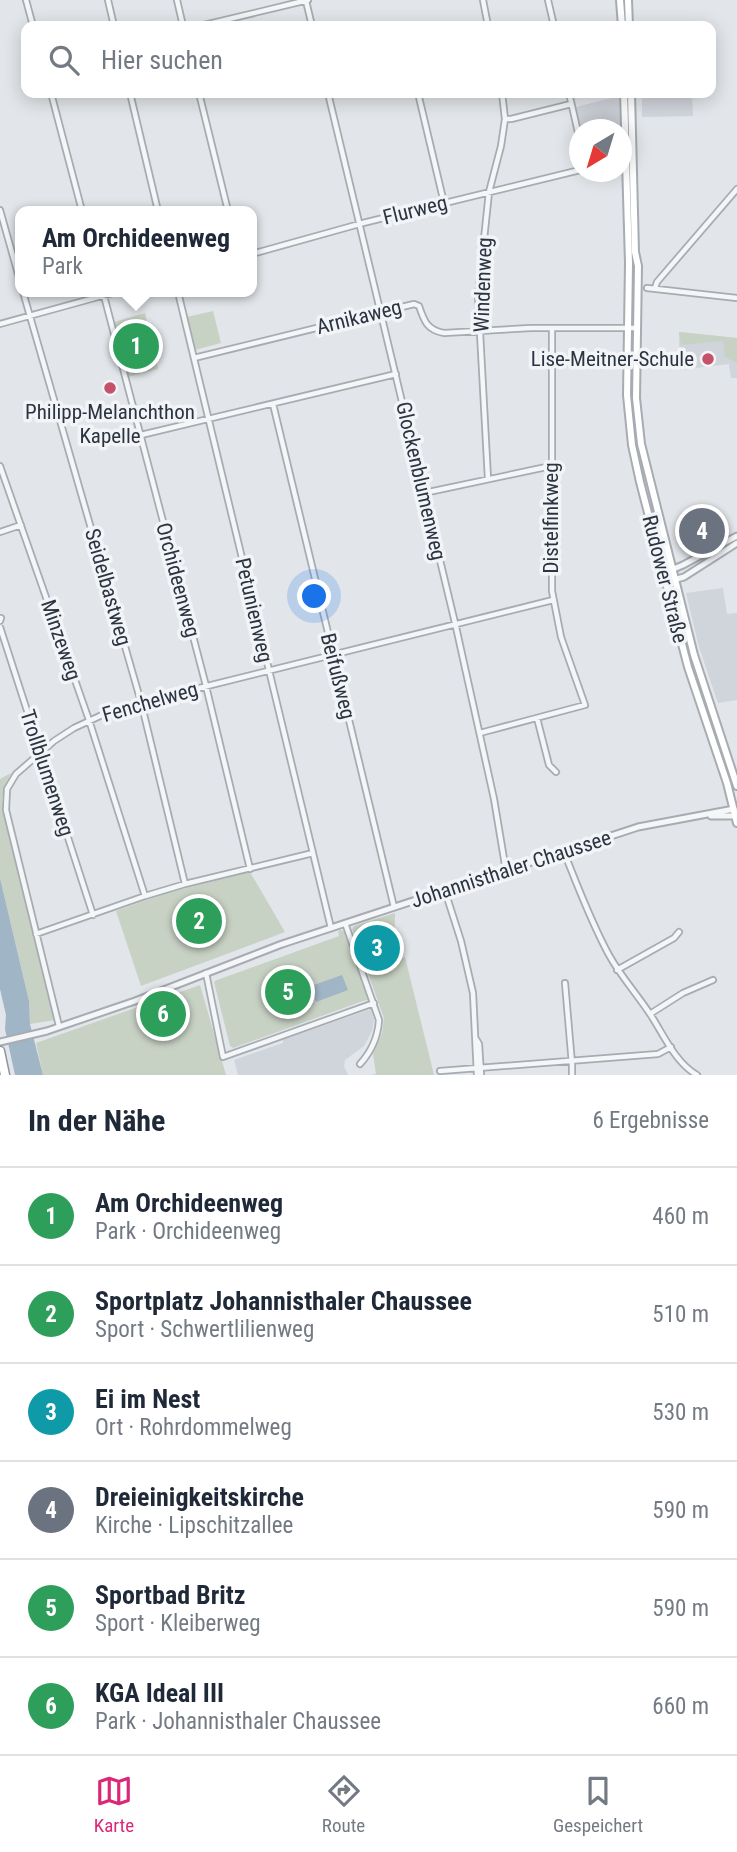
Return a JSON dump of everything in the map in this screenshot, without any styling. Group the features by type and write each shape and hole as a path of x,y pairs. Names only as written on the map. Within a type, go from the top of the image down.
{"highway":[{"path":"1,1045 5,1075"}],"main road":[{"path":"620,0 622,21"},
{"path":"628,0 629,21"},
{"path":"624,98 625,119"},
{"path":"629,119 631,98"},
{"name":"Rudower Straße","path":"627,182 627,413 632,446 695,692 736,815"},
{"name":"Rudower Straße","path":"629,182 638,266 636,398 641,444 704,689 737,786"},
{"path":"632,446 641,444"},
{"path":"654,536 663,534"},
{"path":"672,607 681,605"},
{"path":"695,692 704,689"}],"street":[{"path":"26,0 32,21"},
{"path":"108,0 113,21"},
{"path":"177,0 182,21"},
{"path":"221,21 307,0 311,21"},
{"path":"482,0 487,21"},
{"path":"548,0 553,21"},
{"path":"52,98 81,206"},
{"path":"131,98 157,206"},
{"path":"200,98 227,206"},
{"name":"Glockenblumenweg","path":"329,98 480,733 506,871"},
{"path":"419,98 444,203"},
{"name":"Windenweg","path":"488,479 478,296 489,192 505,119 503,98"},
{"path":"570,98 574,119"},
{"path":"505,119 571,104"},
{"name":"Flurweg","path":"257,252 569,172"},
{"path":"655,288 658,281 737,189"},
{"path":"0,210 15,263"},
{"path":"629,287 638,288"},
{"path":"647,288 737,298"},
{"name":"Seidelbastweg","path":"25,297 141,702 185,884"},
{"path":"0,324 93,297"},
{"name":"Orchideenweg","path":"104,297 206,686 250,869"},
{"name":"Petunienweg","path":"179,297 331,928"},
{"name":"Arnikaweg","path":"194,358 416,304 427,325 444,333 552,328 636,328"},
{"name":"Distelfinkweg","path":"537,719 584,706 585,703 561,637 553,600 552,328"},
{"path":"141,435 396,374"},
{"name":"Beifußweg","path":"273,404 394,907"},
{"name":"Minzeweg","path":"0,466 89,720 145,896"},
{"path":"424,493 551,466"},
{"path":"0,487 7,485"},
{"path":"0,531 21,525"},
{"path":"664,573 737,536"},
{"path":"666,582 684,576 737,544"},
{"name":"Fenchelweg","path":"59,1026 6,803 10,782 16,774 74,728 115,709 553,600"},
{"name":"Trollblumenweg","path":"0,629 93,915"},
{"path":"480,733 537,719 549,765 556,772"},
{"name":"Johannisthaler Chaussee","path":"1,1045 135,1001 345,923 638,827 708,816 736,815"},
{"path":"564,852 601,940 617,970 686,1067 697,1075"},
{"path":"36,934 185,884 313,853"},
{"path":"445,891 473,993 476,1038 479,1044 479,1075"},
{"path":"345,923 379,1020 379,1030 369,1053 360,1064"},
{"path":"617,970 674,938 678,932"},
{"path":"206,973 223,1057 374,1003"},
{"path":"650,1014 683,993 713,980"},
{"path":"565,983 572,1075"},
{"path":"440,1071 658,1054 671,1047"}],"shaded area":[{"path":"619,98 620,119 579,119 576,107"},
{"path":"642,98 692,98 693,116 642,117"},
{"name":"Lise-Meitner-Schule","path":"679,332 737,338 737,378 731,378 729,364 680,370"},
{"path":"723,588 727,614 737,613 737,700 718,703 699,647 686,593"},
{"path":"371,1009 374,1019 372,1031 364,1046 345,1060 344,1066 348,1075 238,1075 234,1060"}],"green space":[{"path":"213,311 221,343 195,350 187,317"},
{"path":"145,313 158,369 128,377 114,322"},
{"path":"679,332 737,338 737,363 725,357 723,341 681,345"},
{"path":"11,773 4,787 2,800 55,1020 30,1024 29,1001 0,878 0,779"},
{"path":"250,872 285,932 141,986 116,911 163,894"},
{"path":"395,913 394,960 405,957 434,1075 371,1075 376,1074 373,1054 382,1033 384,1018 352,929 354,926"},
{"path":"338,931 345,932 369,1000 233,1048 230,1046 214,982 339,936"},
{"path":"200,985 226,1075 43,1075 36,1043"}],"water":[{"path":"0,878 29,1001 30,1024 43,1075 15,1075 0,989"},
{"path":"342,975 348,990 316,1002 311,986"}],"place":[{"name":"Am Orchideenweg","path":"136,346"},
{"name":"Lise-Meitner-Schule","path":"708,359"},
{"name":"Philipp-Melanchthon Kapelle","path":"110,388"},
{"name":"Dreieinigkeitskirche","path":"702,531"},
{"name":"Sportplatz Johannisthaler Chaussee","path":"199,921"},
{"name":"Ei im Nest","path":"377,948"},
{"name":"Sportbad Britz","path":"288,992"},
{"name":"KGA Ideal III","path":"163,1014"}]}
